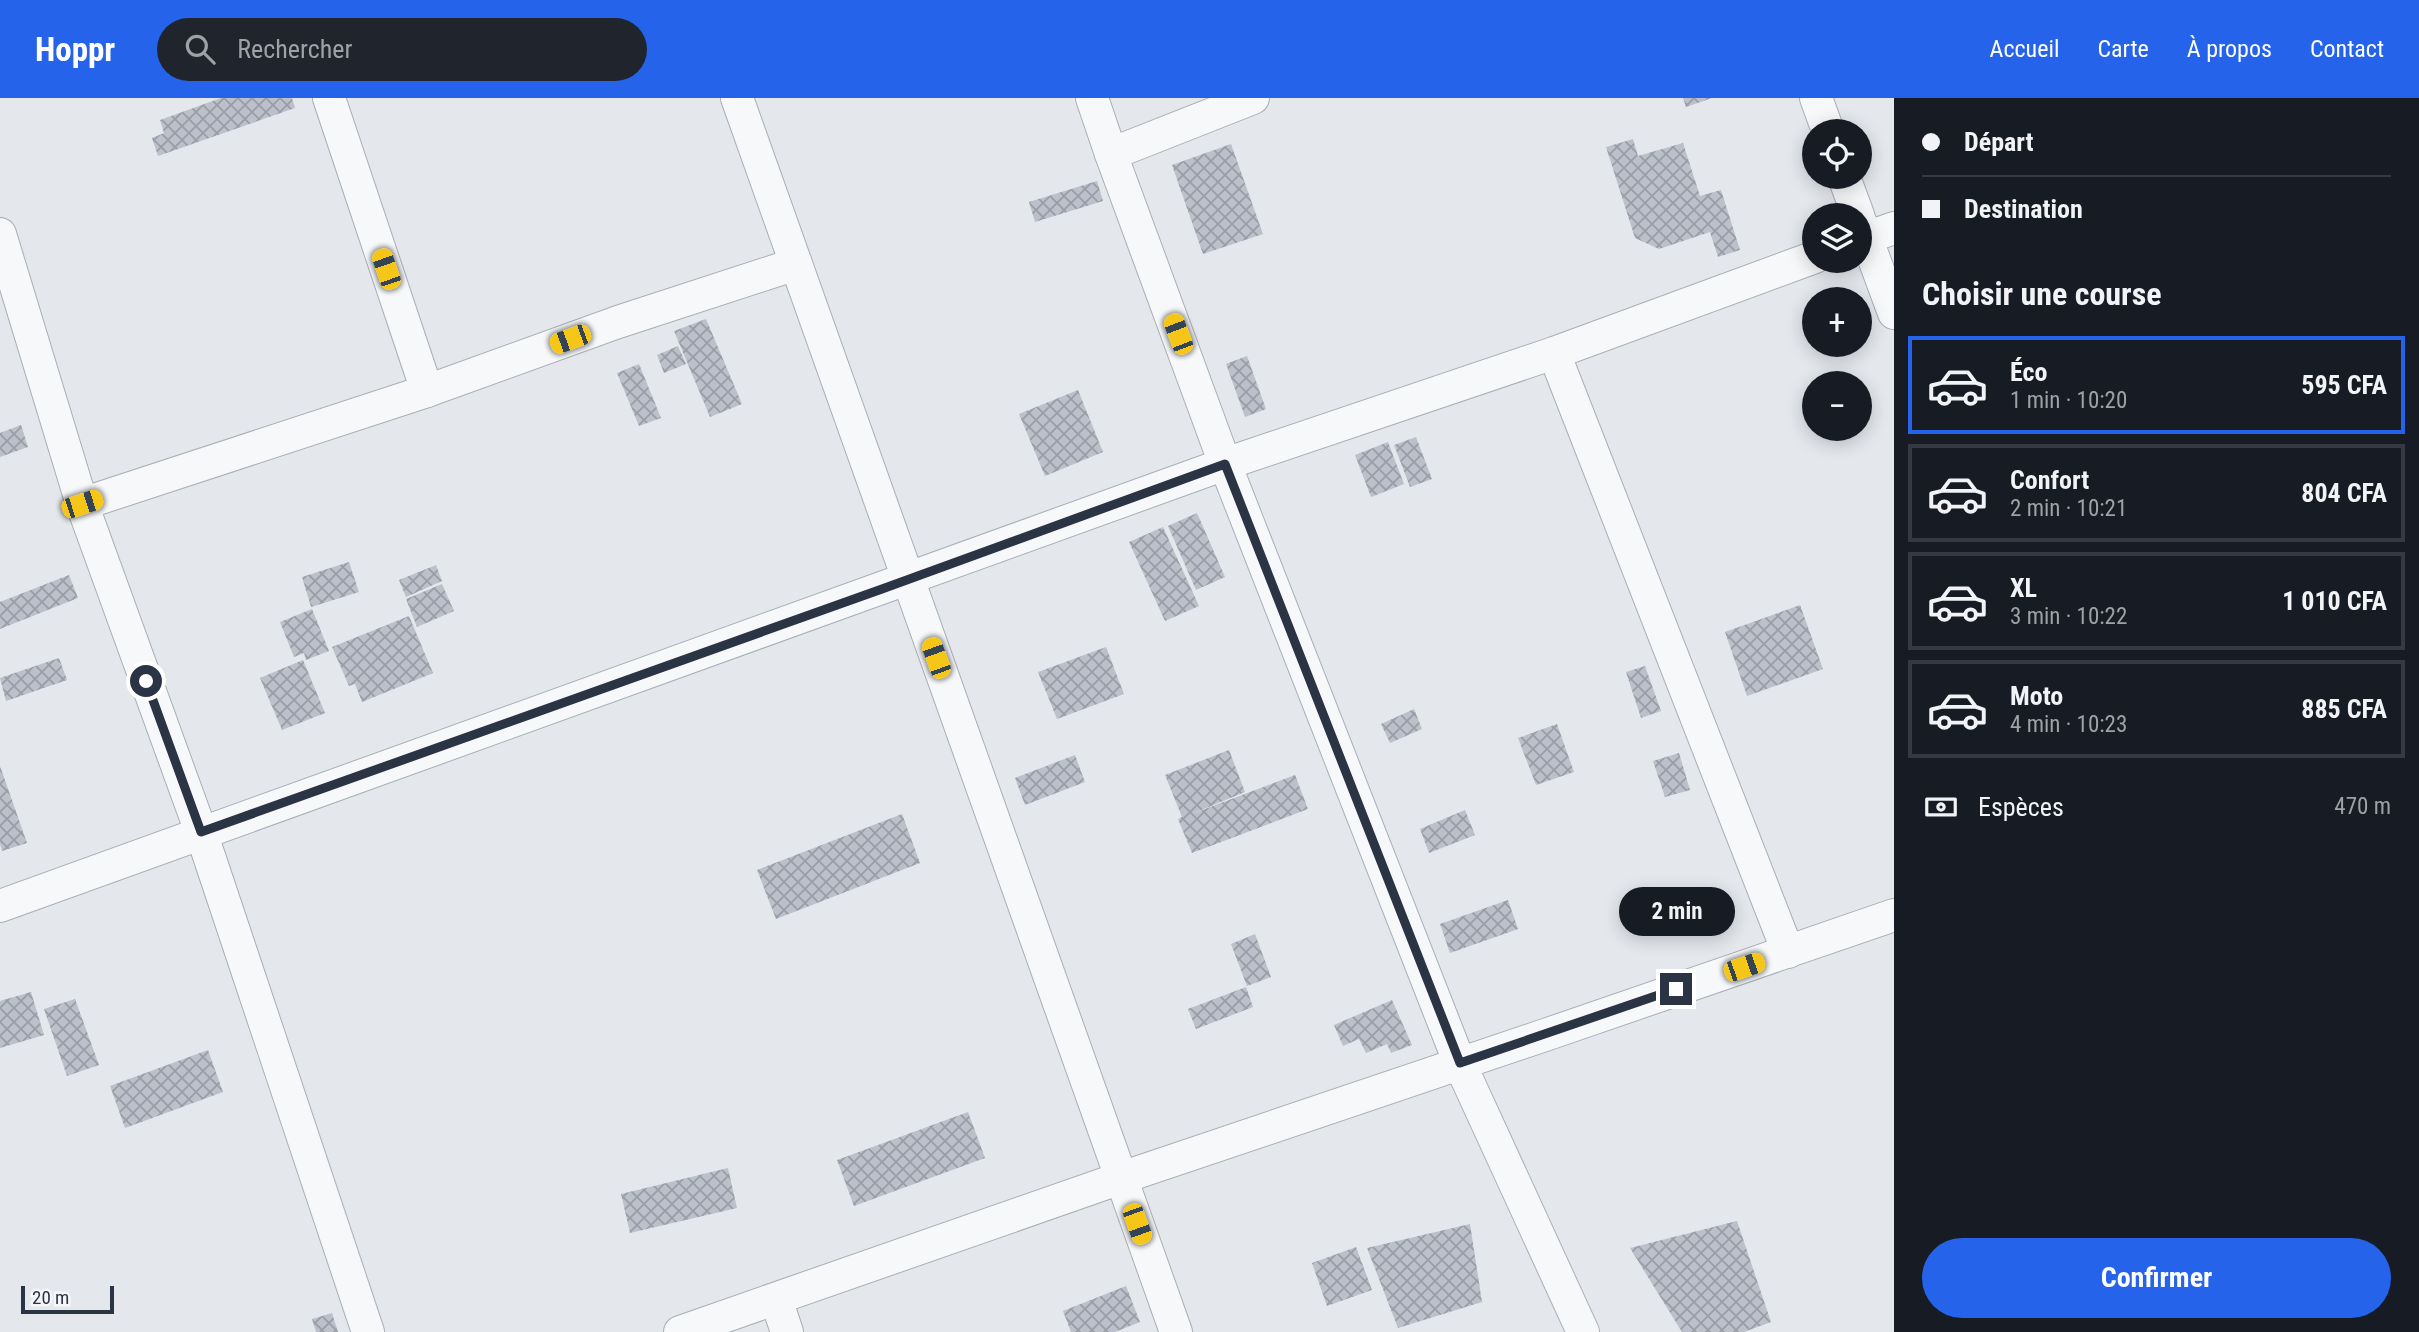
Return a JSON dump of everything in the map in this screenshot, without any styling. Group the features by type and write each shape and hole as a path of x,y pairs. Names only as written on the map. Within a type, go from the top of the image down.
{"street":[{"path":"329,98 427,391"},
{"path":"737,98 1176,1332"},
{"path":"1092,98 1225,464 1460,1063 1583,1332"},
{"path":"1111,154 1253,98"},
{"path":"1816,98 1824,119"},
{"path":"0,234 82,504 201,832 368,1332"},
{"path":"1872,241 1894,313"},
{"path":"0,906 1225,464 1554,353 1802,262"},
{"path":"82,504 427,391 618,322 796,264"},
{"path":"1554,353 1788,952"},
{"path":"680,1332 1121,1178 1788,952 1889,921"},
{"path":"776,1299 787,1332"}],"building":[{"path":"221,98 292,98 295,108 158,156 152,138 164,133 160,120"},
{"path":"1683,98 1712,98 1686,107"},
{"path":"1633,139 1638,156 1683,143 1700,196 1721,190 1740,250 1718,257 1710,232 1659,249 1635,238 1606,147"},
{"path":"1231,144 1263,234 1203,254 1172,165"},
{"path":"1097,181 1103,201 1035,222 1029,202"},
{"path":"706,319 742,404 710,417 674,331"},
{"path":"678,346 686,364 664,373 657,355"},
{"path":"1247,356 1266,409 1245,417 1226,364"},
{"path":"639,364 661,418 639,426 617,373"},
{"path":"1078,390 1103,452 1045,476 1019,414"},
{"path":"21,425 28,447 0,457 0,433"},
{"path":"1416,437 1432,479 1410,487 1394,445"},
{"path":"1388,442 1404,484 1371,497 1355,455"},
{"path":"1197,513 1225,577 1196,590 1168,526"},
{"path":"1163,527 1199,606 1165,621 1129,542"},
{"path":"349,562 359,592 311,607 302,577"},
{"path":"436,565 442,581 406,597 399,580"},
{"path":"69,575 78,598 0,629 0,602"},
{"path":"442,584 454,611 417,627 406,599"},
{"path":"1800,605 1823,669 1747,696 1725,632"},
{"path":"312,609 329,651 306,660 304,653 294,657 280,622"},
{"path":"409,616 433,673 362,702 355,684 349,686 332,647"},
{"path":"1106,647 1124,694 1057,719 1038,672"},
{"path":"59,658 67,680 6,701 0,678"},
{"path":"303,660 325,713 282,730 260,678"},
{"path":"1645,666 1661,711 1641,718 1626,672"},
{"path":"1414,709 1422,729 1390,743 1381,724"},
{"path":"1557,724 1574,772 1536,785 1518,738"},
{"path":"1229,750 1245,792 1189,815 1295,775 1308,809 1192,853 1178,819 1182,817 1165,775"},
{"path":"1679,753 1690,790 1665,797 1653,761"},
{"path":"1075,755 1085,782 1025,805 1015,778"},
{"path":"0,766 27,843 2,851 0,844"},
{"path":"1465,810 1475,835 1429,853 1420,829"},
{"path":"902,814 920,863 776,919 757,870"},
{"path":"1508,900 1518,929 1450,953 1440,924"},
{"path":"1255,934 1271,977 1247,986 1231,944"},
{"path":"1246,987 1253,1007 1196,1029 1188,1009"},
{"path":"31,992 44,1035 0,1048 0,1001"},
{"path":"75,999 99,1065 67,1076 44,1009"},
{"path":"1392,1000 1412,1045 1391,1053 1387,1044 1366,1053 1359,1039 1343,1046 1334,1025"},
{"path":"208,1050 223,1092 125,1128 110,1086"},
{"path":"968,1112 985,1158 854,1206 837,1160"},
{"path":"728,1168 737,1208 630,1233 621,1194"},
{"path":"1737,1221 1771,1322 1744,1332 1682,1332 1630,1248"},
{"path":"1470,1224 1482,1302 1398,1328 1367,1248"},
{"path":"1356,1247 1372,1290 1327,1306 1312,1263"},
{"path":"1126,1286 1140,1322 1115,1332 1071,1332 1063,1311"},
{"path":"332,1313 338,1332 316,1332 312,1319"}],"route":[{"path":"146,681 201,832 1225,464 1460,1063 1676,989"}]}
